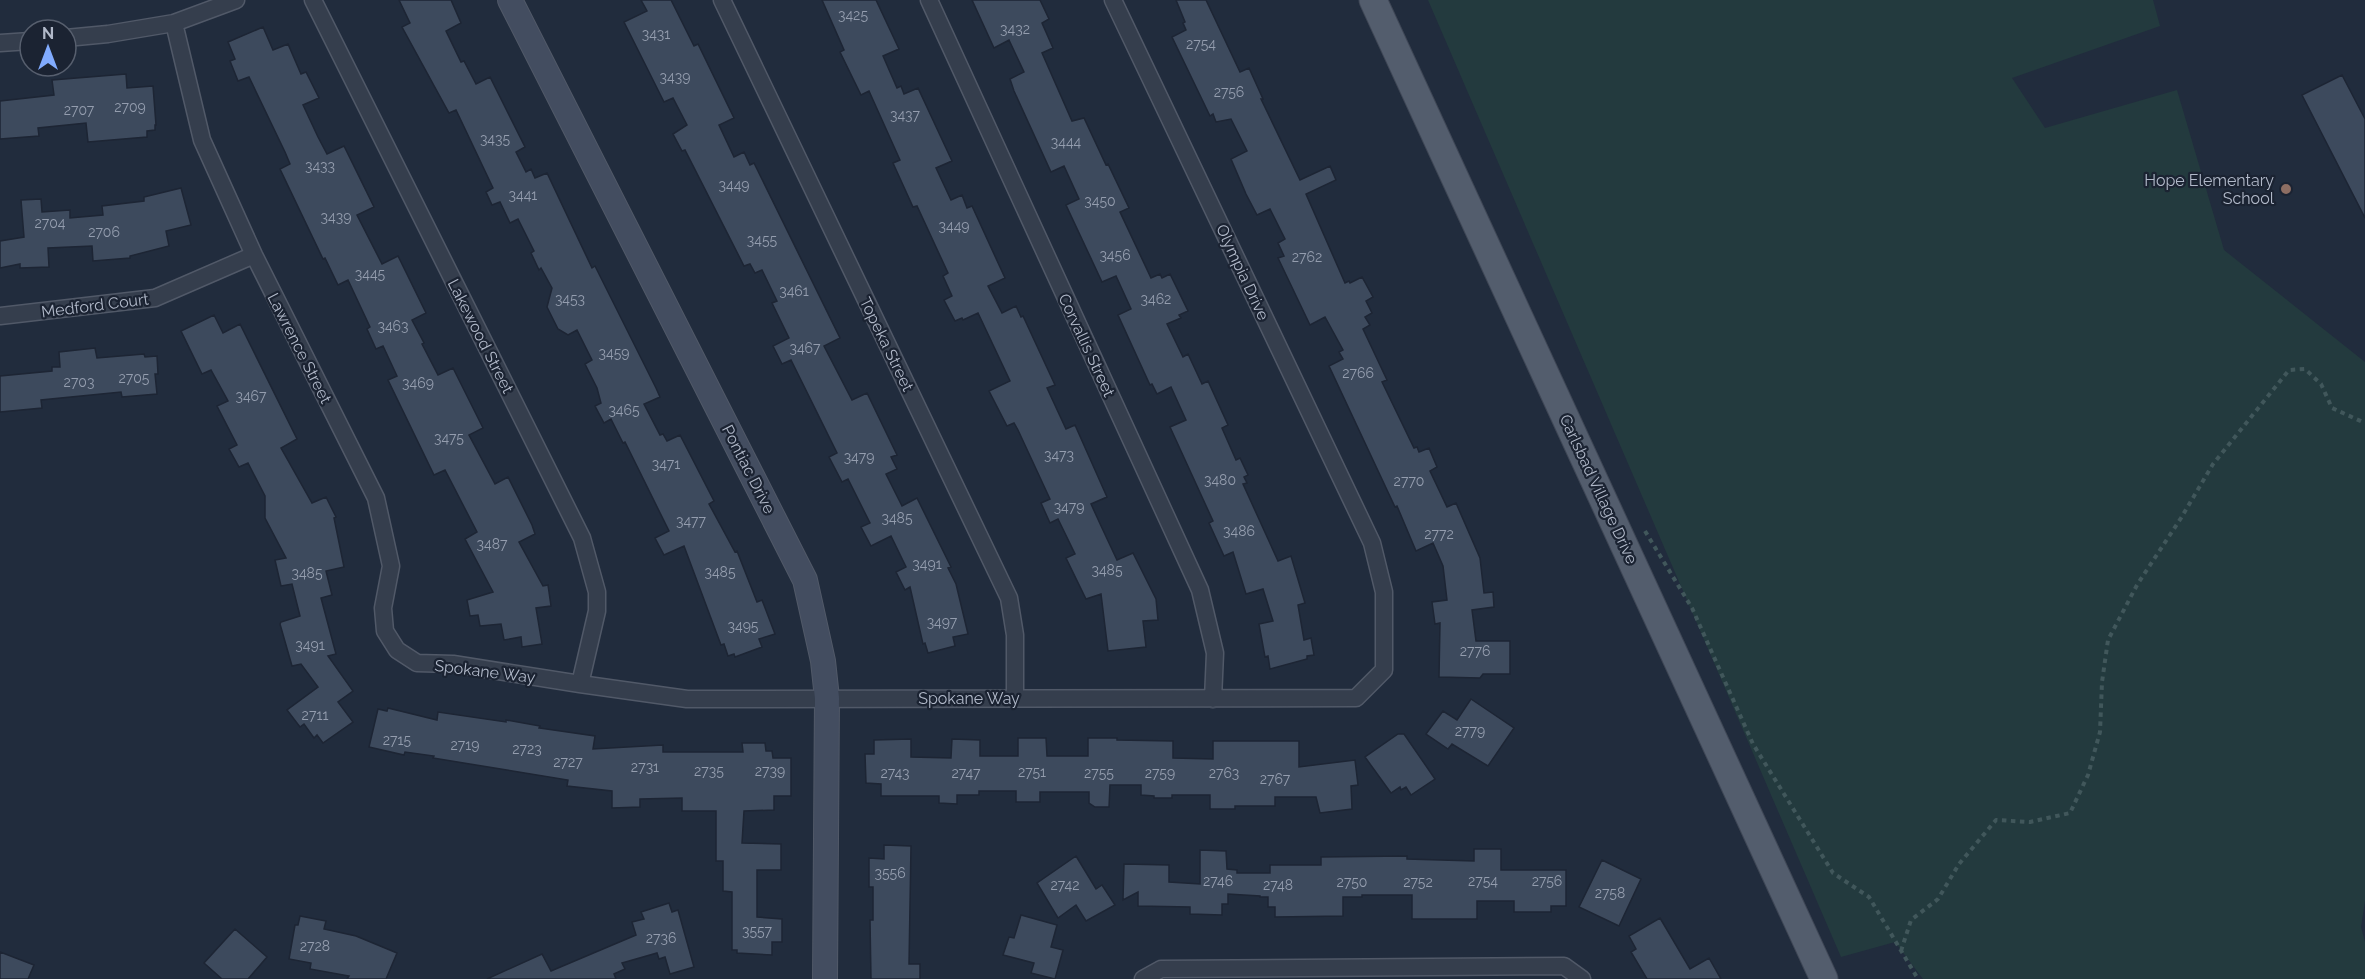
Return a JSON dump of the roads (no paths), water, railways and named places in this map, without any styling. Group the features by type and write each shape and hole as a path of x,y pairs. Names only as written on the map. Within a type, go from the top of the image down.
{"main road":[{"name":"Pontiac Drive","path":"510,0 805,580 823,661 826,698 825,979"},
{"name":"Carlsbad Village Drive","path":"1373,0 1824,979"}],"street":[{"path":"78,37 174,23 236,0"},
{"name":"Lakewood Street","path":"313,0 582,538 597,591 597,610 580,684"},
{"name":"Topeka Street","path":"722,0 1009,598 1015,635 1015,698"},
{"name":"Corvallis Street","path":"929,0 1200,590 1215,653 1213,699"},
{"name":"Olympia Drive","path":"1113,0 1372,543"},
{"name":"Lawrence Street","path":"174,23 202,140 254,255 376,498 391,566 382,608 384,631 398,650 417,663"},
{"path":"0,43 18,42"},
{"name":"Medford Court","path":"0,316 155,298 254,255"},
{"name":"Spokane Way","path":"417,663 453,664 687,699 1356,698 1384,670 1384,591 1372,543"},
{"path":"1143,979 1161,969 1363,973 1564,966 1582,979"}],"place":[{"name":"Hope Elementary School","path":"2286,189"}]}
